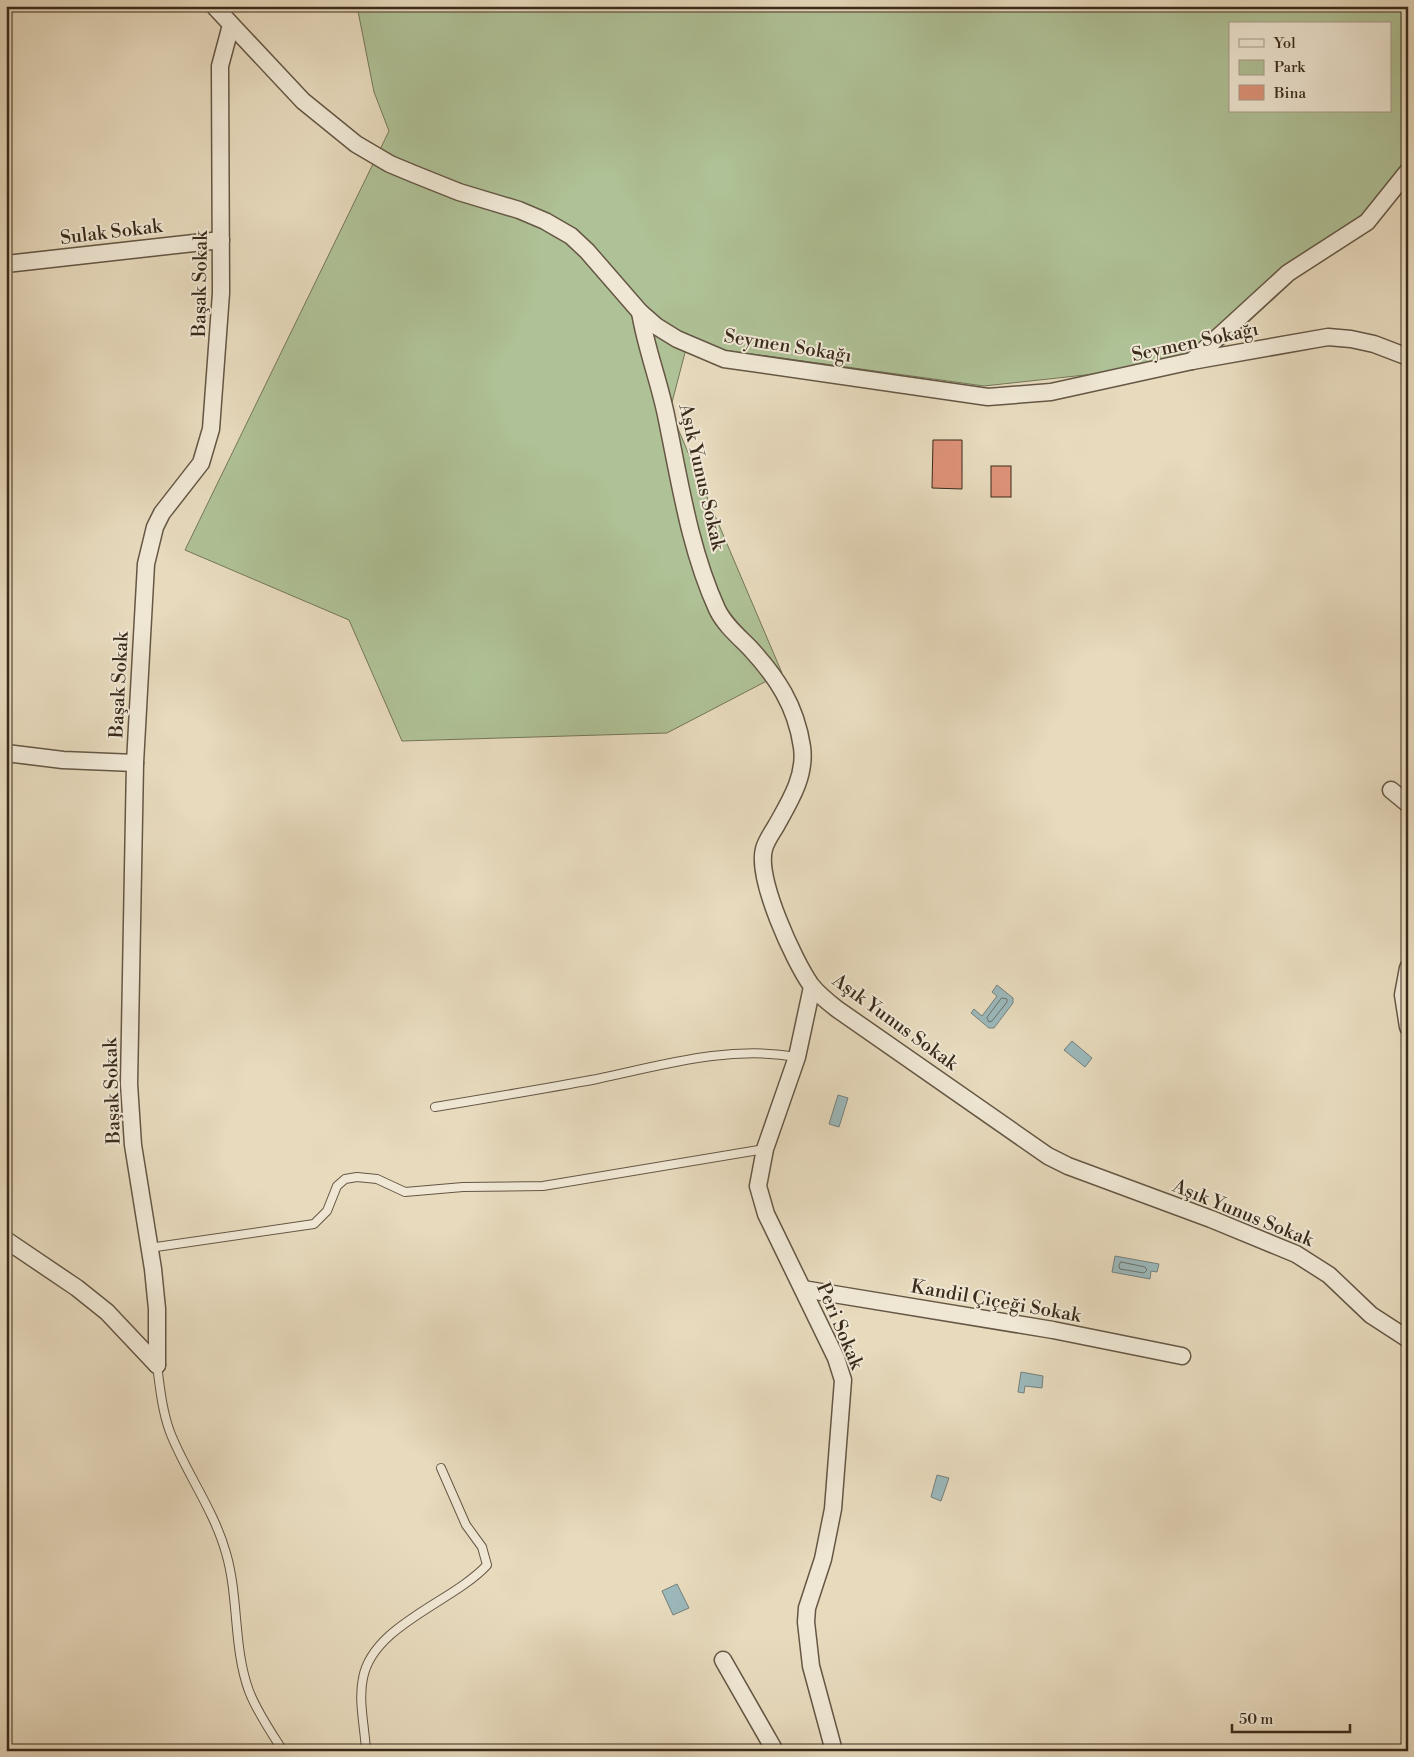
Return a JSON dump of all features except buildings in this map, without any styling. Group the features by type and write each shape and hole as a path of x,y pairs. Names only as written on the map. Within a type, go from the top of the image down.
{"street":[{"name":"Seymen Sokağı","path":"214,6 303,101 356,144 390,164 459,192 519,210 545,221 571,236 587,251 640,312 677,339 724,359 988,397 1019,396 1077,388 1192,361 1328,337 1374,344 1408,357"},
{"name":"Başak Sokak","path":"157,1365 157,1309 130,1118 135,763 146,564 150,546 162,513 201,463 211,429 219,343 221,240 220,75 223,50 231,25"},
{"path":"1192,361 1288,273 1367,222 1408,171"},
{"name":"Sulak Sokak","path":"6,264 221,240"},
{"name":"Aşık Yunus Sokak","path":"640,312 650,360 662,397 682,498 710,593 724,620 763,661 786,693 799,731 802,767 798,784 766,842 763,862 764,875 787,941 812,987 837,1009 1048,1156 1094,1176 1211,1219 1296,1254 1330,1275 1371,1315 1408,1339"},
{"path":"6,753 62,760 135,763"},
{"path":"1391,790 1408,804"},
{"path":"1408,968 1403,995 1408,1027"},
{"name":"Peri Sokak","path":"812,987 797,1057 765,1149 758,1186 761,1200 836,1358 843,1380 833,1509 823,1559 807,1608 806,1622 812,1666 834,1751"},
{"path":"6,1240 78,1288 107,1312 157,1365"},
{"name":"Kandil Çiçeği Sokak","path":"803,1289 1053,1330 1182,1356"},
{"path":"723,1660 775,1751"}],"lane":[{"path":"435,1107 560,1086 719,1054 760,1052 797,1057"},
{"path":"149,1248 314,1224 327,1211 337,1186 344,1179 356,1177 377,1179 405,1192 472,1187 543,1186 765,1149"},
{"path":"157,1365 163,1411 171,1434 213,1518 226,1553 249,1691 283,1751"},
{"path":"366,1751 362,1681 371,1655 395,1632 487,1565 482,1547 466,1525 441,1468"}],"green space":[{"path":"357,6 1408,6 1408,175 1205,362 984,386 687,345 670,410 782,673 667,733 402,741 349,620 185,550 389,131 374,92"}],"water":[{"path":"997,985 1013,998 1013,1003 994,1028 989,1028 971,1013 974,1009 982,1016 997,996 992,992"},
{"path":"1072,1041 1092,1058 1085,1067 1064,1050"},
{"path":"838,1095 848,1098 839,1127 829,1124"},
{"path":"1115,1256 1159,1264 1157,1272 1151,1271 1150,1279 1112,1272"},
{"path":"1021,1372 1043,1376 1042,1388 1025,1386 1024,1393 1018,1392"},
{"path":"937,1475 949,1478 941,1501 931,1497"},
{"path":"677,1584 689,1608 673,1615 662,1591"}]}
